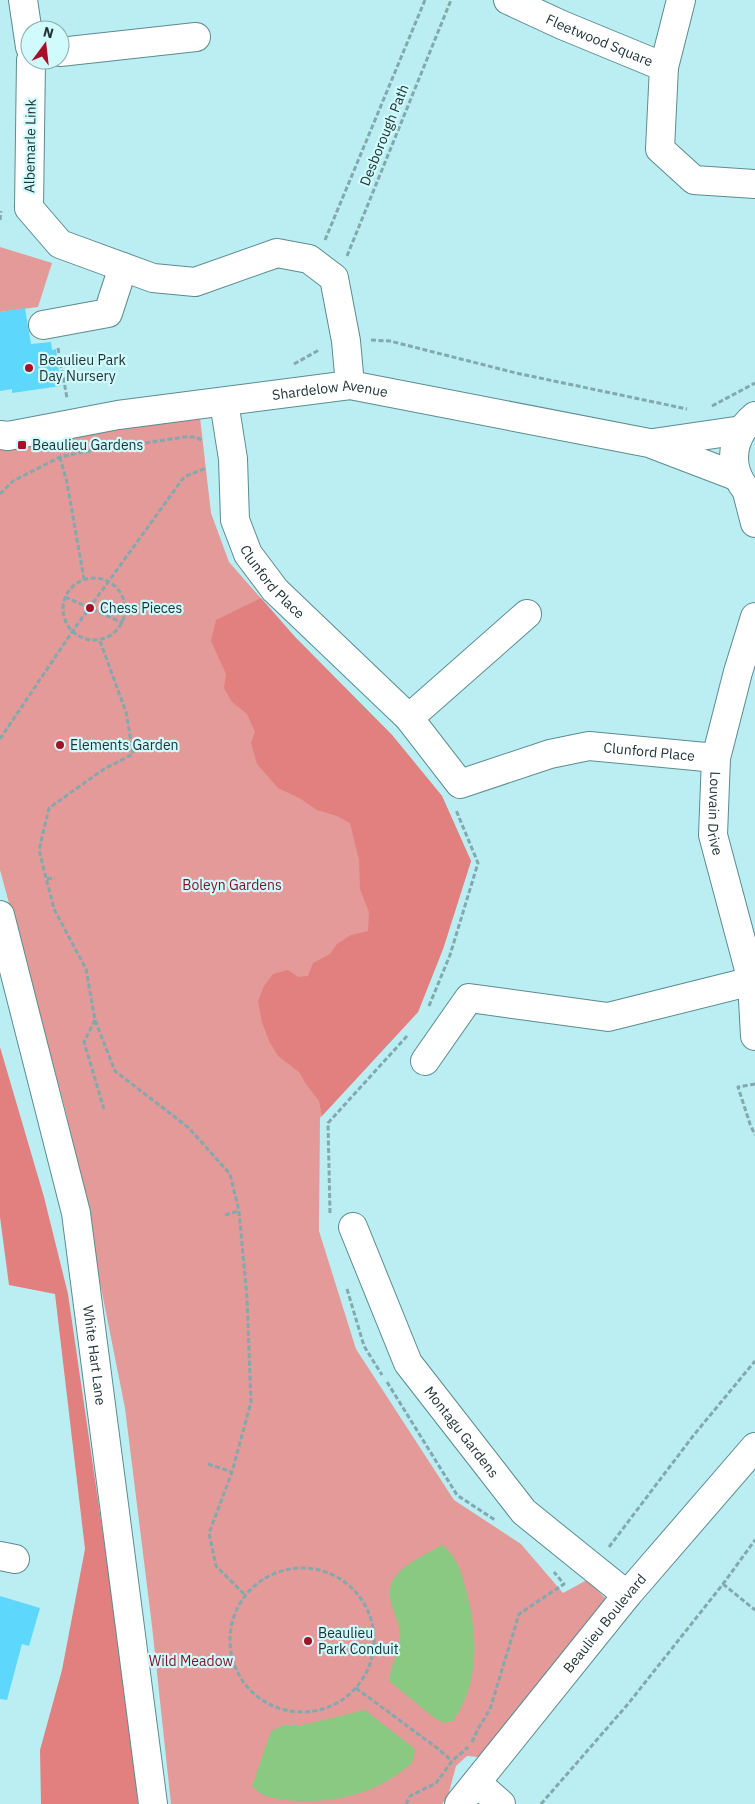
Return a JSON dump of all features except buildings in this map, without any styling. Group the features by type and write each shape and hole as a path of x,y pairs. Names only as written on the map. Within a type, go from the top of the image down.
{"street":[{"path":"23,0 26,20"},
{"name":"Fleetwood Square","path":"508,0 562,25 664,67"},
{"name":"Fleetwood Square","path":"681,0 664,67 660,149 694,180 755,184"},
{"path":"70,51 196,37"},
{"name":"Albemarle Link","path":"31,70 29,208 60,244 153,278 195,282 277,253 309,259 334,278"},
{"path":"48,324 108,314 123,267"},
{"path":"334,278 346,340 350,385"},
{"name":"Shardelow Avenue","path":"3,437 118,415 350,385 649,443 746,489"},
{"name":"Clunford Place","path":"224,402 233,459 236,520 248,554 276,590 409,718 460,784 550,754 589,746 716,758"},
{"name":"Shardelow Avenue","path":"649,443 748,423"},
{"name":"Shardelow Avenue","path":"746,489 734,459 735,447 748,423"},
{"path":"746,489 755,523"},
{"path":"409,718 527,614"},
{"name":"Louvain Drive","path":"755,617 738,672 716,758 712,835 752,981 755,1036"},
{"name":"White Hart Lane","path":"0,915 76,1213 152,1803"},
{"path":"425,1061 469,998 608,1016 752,981"},
{"name":"Montagu Gardens","path":"341,1225 408,1363 524,1512 627,1595"},
{"name":"Beaulieu Boulevard","path":"459,1804 627,1595 755,1447"},
{"path":"477,1783 501,1804"}],"path":[{"name":"Desborough Path","path":"309,259 323,246 425,0"},
{"name":"Desborough Path","path":"334,278 345,261 452,0"},
{"path":"48,324 68,402"},
{"path":"367,340 390,341 516,373 691,410"},
{"path":"708,408 755,383"},
{"path":"0,494 13,481 60,457 184,437 196,437 207,442"},
{"path":"60,457 67,483 84,579"},
{"path":"0,739 72,632 110,582 184,477 210,466 211,473"},
{"path":"95,578 110,582 124,596 126,607 120,629 108,638 100,641 81,638 72,632 65,621 63,608 65,597 75,584 84,579 95,578"},
{"path":"65,597 123,623"},
{"path":"100,641 126,712 133,754 104,769 49,808 39,850 54,908 86,969 95,1020 115,1071 189,1128 230,1174 239,1211 246,1298 251,1402 232,1472 209,1533 216,1566 246,1595"},
{"path":"427,1009 450,955 478,863 456,809"},
{"path":"47,880 54,878"},
{"path":"95,1020 84,1042 104,1109"},
{"path":"341,1225 328,1122 411,1032"},
{"path":"755,1084 738,1087 755,1135"},
{"path":"225,1215 239,1211"},
{"path":"344,1280 364,1346 457,1495 502,1525"},
{"path":"406,1804 410,1796 436,1783 452,1761 472,1744 478,1729 490,1709 519,1614 564,1584 593,1568 693,1436 755,1361"},
{"path":"208,1464 232,1472"},
{"path":"542,1804 628,1704 723,1584 755,1540"},
{"path":"299,1568 329,1573 349,1585 364,1602 373,1624 374,1646 369,1669 356,1688 337,1703 313,1711 288,1711 266,1702 247,1686 234,1665 230,1640 234,1616 246,1595 263,1579 284,1570 299,1568"},
{"path":"551,1569 564,1584"},
{"path":"723,1584 755,1610"},
{"path":"356,1688 452,1761"}],"green space":[{"path":"0,247 52,263 38,307 0,312"},
{"name":"Boleyn Gardens","path":"199,409 211,513 229,562 295,637 392,735 442,796 471,861 443,949 418,1012 320,1118 319,1231 356,1349 454,1500 521,1544 563,1593 587,1580 608,1601 489,1749 478,1757 467,1756 456,1766 448,1796 442,1804 171,1804 152,1626 125,1408 66,1112 0,870 0,450 7,444"}],"shaded area":[{"path":"261,598 295,637 392,735 442,796 471,861 443,949 418,1012 322,1116 319,1101 299,1072 278,1056 269,1041 262,1022 258,1001 264,986 273,974 288,970 298,977 308,976 313,963 330,954 337,944 351,935 368,931 369,912 360,889 359,860 350,823 337,816 317,810 301,799 278,788 257,764 251,743 255,732 247,714 232,702 224,688 226,674 211,641 216,620"},
{"path":"0,1047 44,1197 68,1294 129,1713 138,1804 41,1804 40,1750 62,1670 85,1549 55,1294 9,1285 0,1217"},
{"path":"442,1545 454,1558 462,1575 473,1621 474,1638 473,1673 469,1689 453,1721 443,1723 389,1681 400,1636 390,1599 390,1589 393,1580 406,1566"},
{"path":"365,1710 415,1749 411,1764 399,1773 373,1788 330,1800 286,1800 264,1795 252,1786 271,1731 283,1726 298,1726"}],"place":[{"name":"Beaulieu Park Day Nursery","path":"29,368"},
{"name":"Beaulieu Gardens","path":"22,445"},
{"name":"Chess Pieces","path":"90,608"},
{"name":"Elements Garden","path":"60,745"},
{"name":"Beaulieu Park Conduit","path":"308,1641"}],"park label":[{"name":"Wild Meadow","path":"191,1661"}]}
